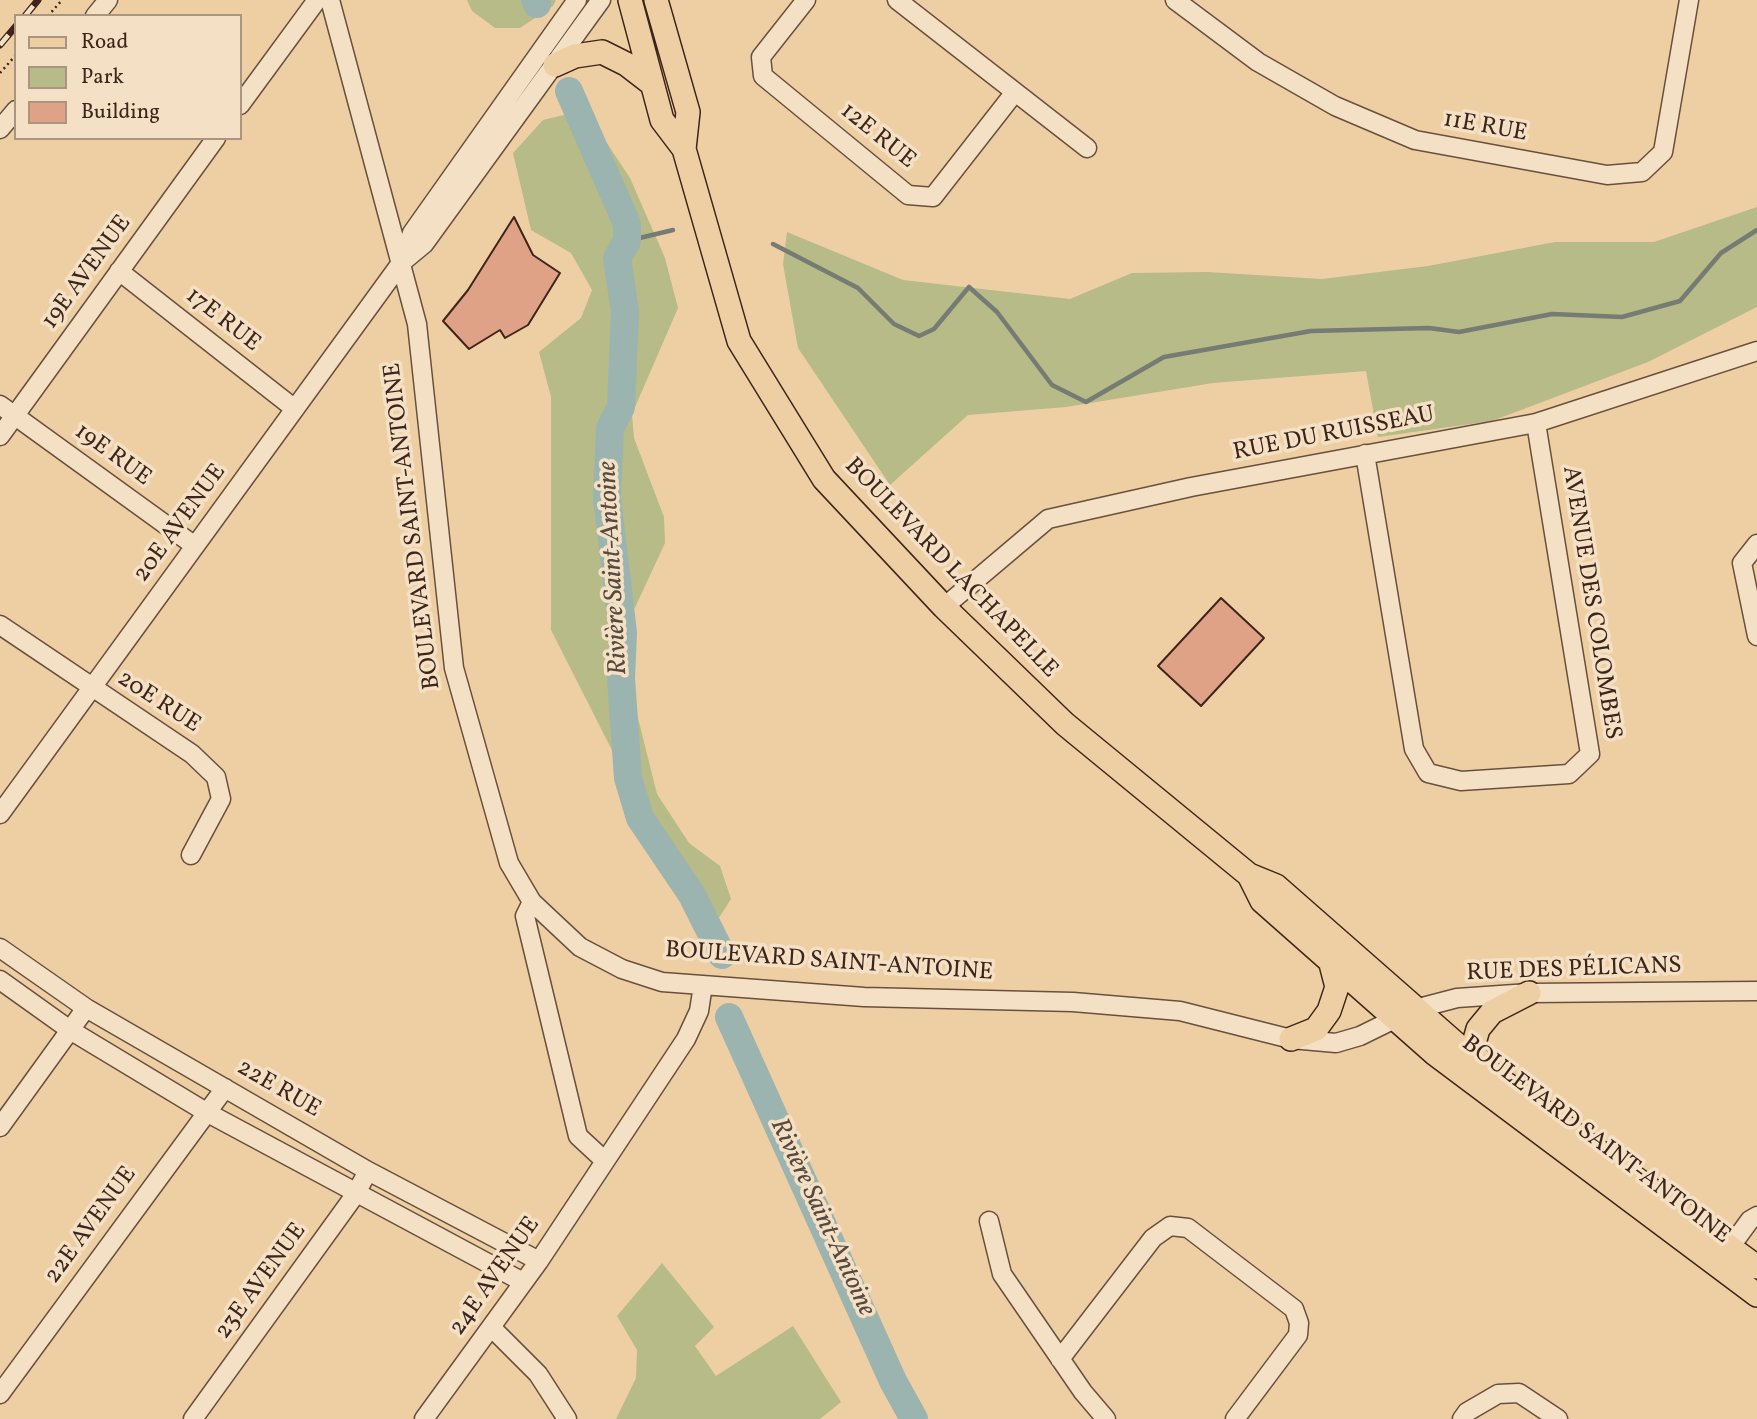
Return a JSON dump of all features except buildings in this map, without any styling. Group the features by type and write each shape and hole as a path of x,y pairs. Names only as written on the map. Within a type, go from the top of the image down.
{"main road":[{"name":"BOULEVARD LACHAPELLE","path":"630,0 662,120 684,149 739,341 824,479 944,607 1065,724 1249,875 1276,886 1405,1014 1434,1053"},
{"name":"BOULEVARD LACHAPELLE","path":"656,0 688,112 684,149"},
{"path":"555,65 575,56 602,52 626,64 652,84"},
{"name":"BOULEVARD LACHAPELLE","path":"1249,875 1262,901 1330,960 1480,1065"},
{"path":"1291,1039 1316,1029 1329,1011 1337,987 1330,960"},
{"path":"1480,1065 1473,1047 1478,1030 1492,1012 1529,993"},
{"name":"BOULEVARD SAINT-ANTOINE","path":"1434,1053 1757,1295"},
{"name":"BOULEVARD SAINT-ANTOINE","path":"1480,1065 1757,1266"}],"street":[{"path":"97,14 108,0"},
{"path":"242,102 317,0"},
{"name":"BOULEVARD SAINT-ANTOINE","path":"330,0 417,324 454,668 509,863 532,902 580,947 622,969 662,982 864,997 1100,1004 1180,1012 1291,1039 1336,1043 1360,1036 1405,1014"},
{"name":"20E AVENUE","path":"401,263 412,233 577,0"},
{"name":"20E AVENUE","path":"0,814 401,263 424,244 601,0"},
{"name":"12E RUE","path":"806,0 761,57 762,76 908,195 933,197 1015,92"},
{"path":"898,0 1087,148"},
{"name":"11E RUE","path":"1175,0 1258,62 1335,106 1415,140 1607,175 1642,172 1663,152 1689,0"},
{"path":"0,129 14,112"},
{"name":"19E AVENUE","path":"0,436 7,410 119,271 215,140"},
{"name":"17E RUE","path":"119,271 295,409"},
{"name":"RUE DU RUISSEAU","path":"944,607 1048,519 1191,487 1536,423 1757,351"},
{"name":"19E RUE","path":"7,410 195,546"},
{"name":"AVENUE DES COLOMBES","path":"1365,454 1414,749 1428,773 1461,781 1569,774 1590,754 1536,423"},
{"path":"1757,544 1742,563 1757,636"},
{"name":"20E RUE","path":"0,625 91,689 192,754 216,777 221,799 191,855"},
{"path":"532,902 525,916 578,1136 606,1161"},
{"name":"22E RUE","path":"0,948 86,1008 368,1171 539,1261"},
{"path":"0,981 71,1030 206,1112 355,1195 523,1282"},
{"name":"24E AVENUE","path":"424,1419 539,1261 686,1039 699,1011 703,985"},
{"name":"RUE DES PÉLICANS","path":"1405,1014 1457,998 1529,993 1757,991"},
{"path":"0,1127 86,1008"},
{"name":"22E AVENUE","path":"0,1394 225,1088"},
{"name":"23E AVENUE","path":"193,1419 355,1195 368,1171"},
{"path":"1718,1266 1757,1216"},
{"path":"989,1221 1002,1274 1060,1359 1106,1419"},
{"path":"1060,1359 1153,1238 1170,1226 1188,1228 1294,1309 1299,1323 1298,1335 1235,1419"},
{"path":"491,1327 538,1374 567,1419"},
{"path":"1462,1419 1467,1412 1498,1394 1520,1394 1558,1419"}],"path":[{"path":"50,14 62,0"},
{"path":"0,74 14,57"}],"green space":[{"path":"467,0 556,0 553,6 520,28 495,28 472,11"},
{"path":"585,110 630,178 665,258 678,308 632,414 634,438 664,517 665,543 619,642 657,794 689,843 720,866 731,899 715,924 657,839 551,630 551,397 539,352 581,318 592,290 571,253 531,230 513,153 543,120"},
{"path":"1757,207 1757,307 1648,362 1492,421 1378,437 1366,371 1213,383 1066,407 968,415 890,485 798,348 783,264 787,232 903,280 1070,299 1132,273 1207,272 1322,279 1428,266 1555,242 1654,242"},
{"path":"662,1263 714,1327 695,1346 716,1376 793,1326 841,1402 820,1419 616,1419 636,1378 637,1350 617,1316"}],"waterway":[{"name":"Rivière Saint-Antoine","path":"535,0 537,4"},
{"name":"Rivière Saint-Antoine","path":"569,91 627,224 627,241 617,258 625,311 621,407 610,428 607,498 623,633 621,678 628,778 640,818 692,895 722,955"},
{"path":"627,241 673,230"},
{"path":"773,244 858,288 894,324 919,336 934,329 969,287 997,312 1052,385 1086,402 1164,357 1311,331 1429,328 1459,332 1552,314 1622,317 1680,301 1721,253 1757,230"},
{"name":"Rivière Saint-Antoine","path":"729,1017 893,1381 914,1419"}],"railway":[{"path":"27,14 38,0"},
{"path":"0,45 14,28"}]}
